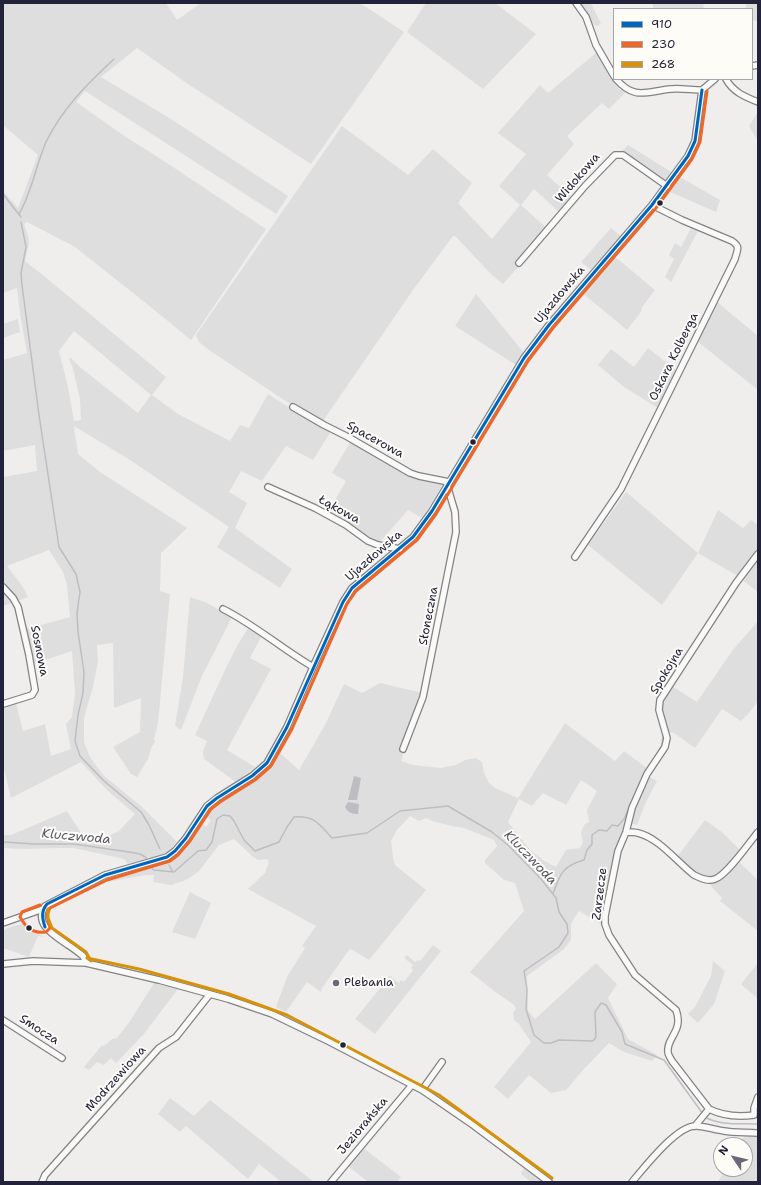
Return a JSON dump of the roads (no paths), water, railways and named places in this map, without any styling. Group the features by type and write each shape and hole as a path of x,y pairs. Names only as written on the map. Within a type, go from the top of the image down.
{"street":[{"path":"576,3 586,17 596,45 613,74"},
{"path":"617,80 628,90 640,93 671,89 702,90 714,80"},
{"path":"727,80 730,86 742,95 758,102"},
{"name":"Ujazdowska","path":"3,923 43,909 47,904 105,875 164,859 175,851 186,838 207,806 252,776 267,763 287,727 342,602 352,588 413,538 423,525 528,353 558,315 652,205 686,159 697,134 702,90"},
{"name":"Widokowa","path":"519,263 585,186 615,154 623,155 666,186"},
{"name":"Oskara Kolberga","path":"575,557 621,490 735,259 738,248 737,244 732,241 682,220 652,205"},
{"name":"Spacerowa","path":"293,408 348,437 410,473 448,484"},
{"name":"Słoneczna","path":"404,749 423,697 456,532 455,512 448,484"},
{"name":"Łąkowa","path":"268,486 315,508 346,525 368,541 378,545 400,549"},
{"name":"Spokojna","path":"626,832 637,794 665,747 667,738 659,710 660,700 736,584 758,554"},
{"name":"Sosnowa","path":"3,587 13,598 18,607 35,690 32,695 3,704"},
{"path":"222,609 248,622 282,647 313,667"},
{"path":"626,832 637,832 645,835 657,843 694,875 709,880 716,879 724,873 758,832"},
{"name":"Zarzecze","path":"626,832 616,858 605,916 605,924 613,943 635,976 676,1010 679,1016 678,1024 668,1052 672,1061 708,1110"},
{"path":"43,909 43,919 48,931 83,956 86,963"},
{"path":"3,964 33,961 86,963 149,977 228,999 278,1016 422,1090 473,1125 549,1182"},
{"name":"Modrzewiowa","path":"42,1182 45,1175 159,1048 176,1037 210,994"},
{"name":"Smocza","path":"3,1020 62,1058"},
{"path":"422,1090 442,1062"},
{"name":"Jeziorańska","path":"331,1182 412,1085"},
{"path":"697,1124 708,1110 726,1115 754,1115 754,1108 758,1097"},
{"path":"632,1182 667,1143 679,1132 688,1127 697,1124 726,1131 758,1133"}],"waterway":[{"path":"19,214 27,197 46,142 52,130 67,108 94,78 114,59"},
{"path":"3,194 21,217"},
{"path":"21,222 26,247 21,273 22,285 39,415 59,547 76,574 80,592 77,613 78,632 84,672 83,693 78,715 75,741 80,756 103,780 141,812 160,849"},
{"path":"659,750 662,746 663,735"},
{"path":"553,894 560,876 566,868 584,860 587,850 592,844 592,835 599,830 607,831 612,825 618,826 624,819 632,801"},
{"name":"Kluczwoda","path":"148,865 154,870 174,872 198,851 206,850 212,842 217,819 223,815 230,816 244,840 255,851 279,842 294,817 307,817 311,819 320,825 332,838 367,833 400,811 448,806 492,832 509,846 541,879 556,898 559,912 567,924 568,933 559,947 524,971 527,990 526,1009 534,1035 544,1043 551,1043 559,1040 593,1041 596,1037 595,1012 601,1003 606,1005 622,1032 625,1044 664,1060 703,1114"},
{"name":"Kluczwoda","path":"3,842 74,844 140,854 147,858"},
{"name":"Kluczwoda","path":"169,865 173,872"},
{"name":"Kluczwoda","path":"705,1117 717,1122 731,1124 758,1124"}],"place":[{"name":"Plebania","path":"336,983"}]}
